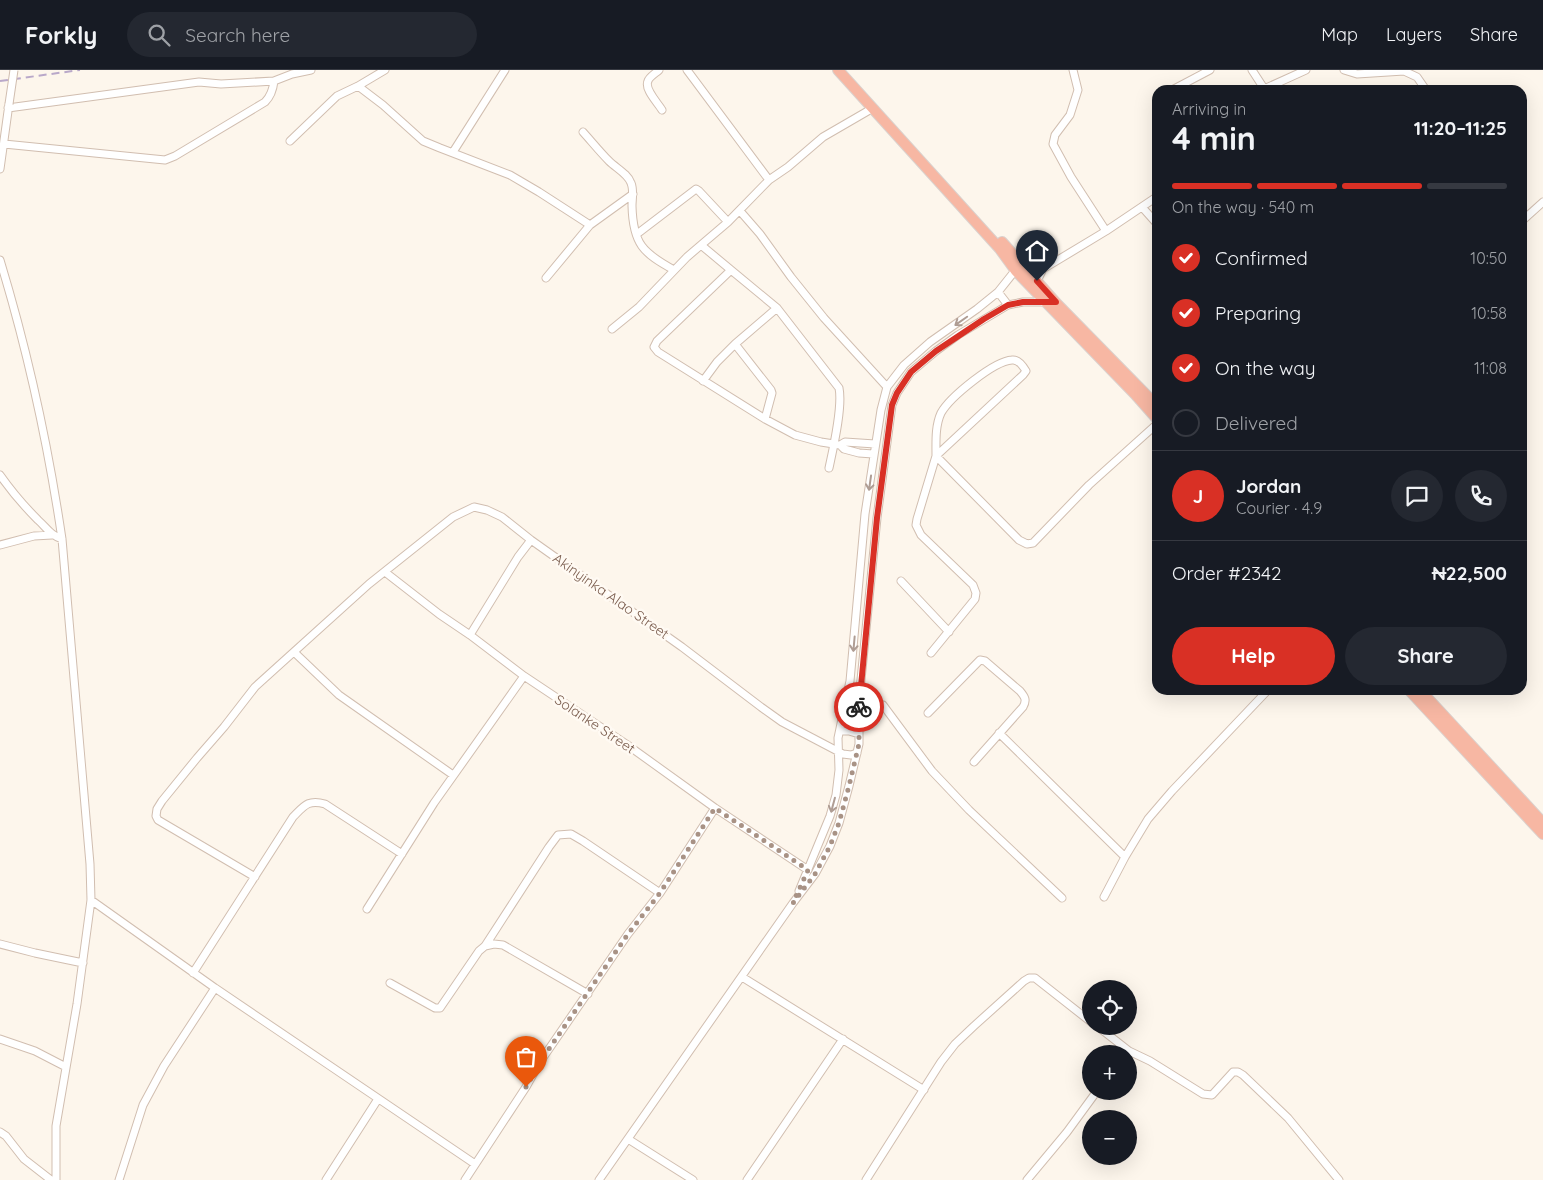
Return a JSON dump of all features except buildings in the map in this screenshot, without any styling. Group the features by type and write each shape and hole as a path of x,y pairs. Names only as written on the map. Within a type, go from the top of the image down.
{"highway":[{"path":"838,70 1152,414"},
{"path":"848,70 1018,267 1037,281 1051,302 1152,401"},
{"path":"1414,695 1543,834"},
{"path":"1425,695 1543,823"}],"street":[{"path":"0,169 14,70"},
{"path":"9,106 199,82 221,84 274,81 292,74 311,70"},
{"path":"290,141 337,96 385,70"},
{"path":"453,152 505,70"},
{"path":"660,70 648,79 647,84 662,110"},
{"path":"686,70 769,180"},
{"path":"1073,70 1078,90 1070,115 1055,135 1053,144 1071,177 1106,231"},
{"path":"1182,85 1210,70"},
{"path":"1252,70 1261,85"},
{"path":"1274,85 1306,70"},
{"path":"1344,70 1357,74 1404,71 1417,77 1423,85"},
{"path":"4,144 165,160 175,156 265,102 270,98 273,91 274,81"},
{"path":"358,86 377,100 423,141 510,175 590,225"},
{"path":"612,329 639,307 674,270 740,211 769,180 824,137 874,108"},
{"path":"583,132 631,183 633,214 642,248 649,255 674,270"},
{"path":"637,234 696,189 728,222"},
{"path":"546,278 590,225 633,194"},
{"path":"1037,281 1043,269 1106,231 1152,200"},
{"path":"1527,216 1543,202"},
{"path":"1142,207 1152,218"},
{"path":"740,211 760,234 824,318 887,387"},
{"path":"701,246 777,308 839,388 837,444 829,468"},
{"path":"0,260 18,319 40,411 62,539 90,864 91,900 83,963 56,1126 56,1180"},
{"path":"793,903 830,816 836,795 839,770 838,750 850,681 865,514 875,444 887,387 904,365 930,342 977,310 998,292 1018,267"},
{"path":"731,270 656,341 654,347 658,352 765,419 795,435 837,444 845,442 875,444"},
{"path":"998,292 1008,305"},
{"path":"600,1180 815,874 830,846 839,823 857,753 859,700 877,518 892,405 897,393 911,372 936,351 984,319 1008,305 1023,302 1051,302"},
{"path":"704,382 716,362 777,308"},
{"path":"977,310 984,319"},
{"path":"735,344 771,390 772,393 765,419"},
{"path":"931,653 975,599 976,593 973,586 921,535 916,525 916,519 936,456 938,423 941,414 951,400 965,386 995,367 1013,360 1018,361 1026,371 1023,375 936,456"},
{"path":"936,456 1018,540 1026,544 1033,543 1089,485 1152,427"},
{"path":"837,444 844,449 874,454"},
{"path":"0,475 19,501 52,535 62,539"},
{"name":"Akinyinka Alao Street","path":"255,877 158,820 156,816 157,809 174,785 224,727 255,687 339,610 385,572 453,517 474,507 487,510 502,517 531,540 682,647 760,707 804,734 846,755 857,753"},
{"path":"0,545 34,536 52,535"},
{"path":"470,635 518,557 531,540"},
{"name":"Solanke Street","path":"385,572 524,676 808,870"},
{"path":"900,581 949,632"},
{"path":"294,652 339,695 453,775"},
{"path":"928,713 980,660 985,661 1025,696 1023,707 974,762"},
{"path":"367,909 453,775 524,676"},
{"path":"1104,897 1148,819 1172,790 1263,695"},
{"path":"859,700 883,705 932,771 969,810 1062,898"},
{"path":"840,731 846,730 859,734"},
{"path":"999,733 1125,857"},
{"path":"193,973 293,817 308,803 316,801 333,808 402,854"},
{"path":"465,1180 526,1087 540,1062 628,934 660,893 715,808"},
{"path":"390,983 435,1008 440,1008 479,951 485,946 558,835 570,834 583,841 660,893"},
{"path":"91,900 193,973 475,1164"},
{"path":"0,944 83,963"},
{"path":"485,946 503,945 588,994"},
{"path":"742,976 924,1090"},
{"path":"866,1180 941,1062 955,1044 1024,981 1029,978 1035,978 1082,1015"},
{"path":"119,1180 143,1105 164,1066 215,988"},
{"path":"1107,1035 1119,1045"},
{"path":"0,1039 35,1051 66,1067"},
{"path":"747,1180 842,1039"},
{"path":"1137,1056 1150,1061 1208,1096 1212,1095 1233,1072 1243,1075 1288,1118 1339,1180"},
{"path":"326,1180 378,1099"},
{"path":"1027,1180 1068,1132 1091,1100"},
{"path":"0,1132 6,1136 24,1159 51,1180"},
{"path":"628,1139 692,1180"}],"railway":[{"path":"0,81 80,70"}],"way so far":[{"path":"526,1087 540,1062 628,934 660,893 715,808 808,870 793,903 815,874 830,846 839,823 859,744 859,707"}],"route":[{"path":"859,707 877,518 892,405 897,393 911,372 936,351 1008,305 1023,302 1056,302 1037,281"}]}
